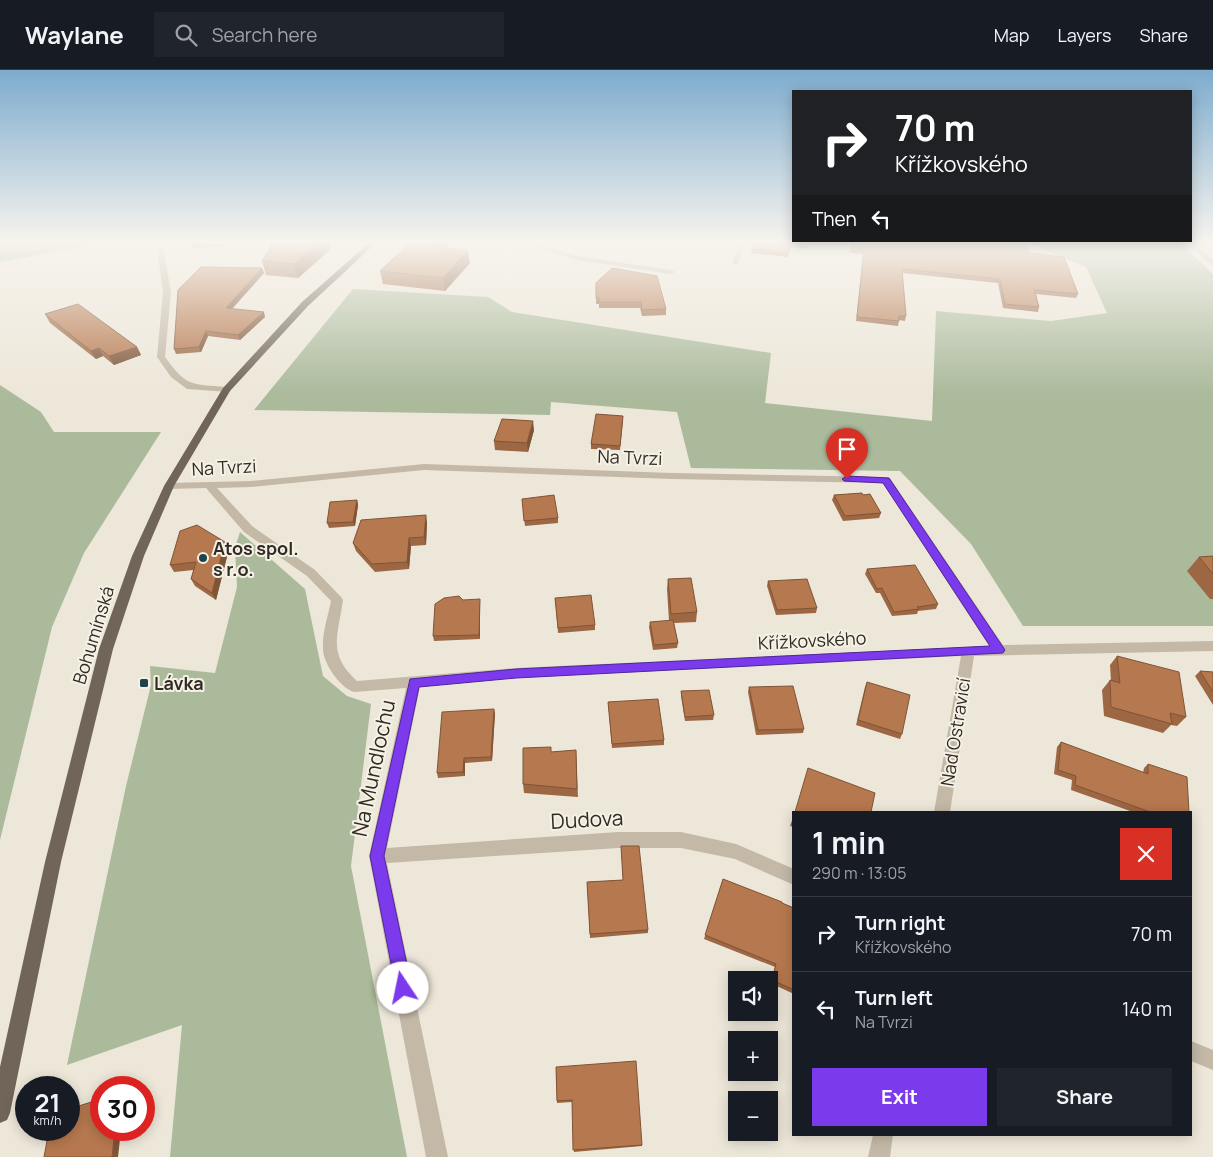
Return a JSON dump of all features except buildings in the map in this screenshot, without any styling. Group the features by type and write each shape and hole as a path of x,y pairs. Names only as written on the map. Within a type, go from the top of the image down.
{"main road":[{"name":"Bohumínská","path":"0,1113 49,880 106,649 138,556 169,486 226,390 318,293"}],"street":[{"path":"167,293 161,358 174,375 190,387 226,390"},
{"name":"Na Tvrzi","path":"169,486 252,484 424,467 672,476 886,480 999,650"},
{"name":"Křížkovského","path":"209,485 248,529 311,573 337,600 329,650 339,673 354,687 516,674 968,651 1213,646"},
{"name":"Nad Ostravicí","path":"942,811 968,651"},
{"name":"Na Mundlochu","path":"414,682 377,856 437,1157"},
{"name":"Dudova","path":"377,856 618,840 681,840 736,852 792,876"},
{"path":"1192,1051 1213,1060"},
{"path":"879,1157 883,1136"}],"green space":[{"path":"350,293 416,293 488,297 512,312 771,353 765,403 932,421 936,311 1051,321 1107,313 1098,293 1213,293 1213,626 1023,626 971,544 900,471 691,468 677,412 551,402 550,415 254,410"},
{"path":"0,385 41,412 54,432 161,432 84,553 52,627 0,840"},
{"path":"240,532 305,589 323,676 347,696 371,704 351,866 407,1157 170,1157 182,1025 67,1065 126,786 151,685 150,666 215,673 237,587 235,548"}],"place":[{"name":"Atos spol. s r.o.","path":"203,558"},
{"name":"Lávka","path":"144,683"}],"route":[{"path":"403,988 377,856 414,682 516,674 999,650 886,480 847,479"}]}
